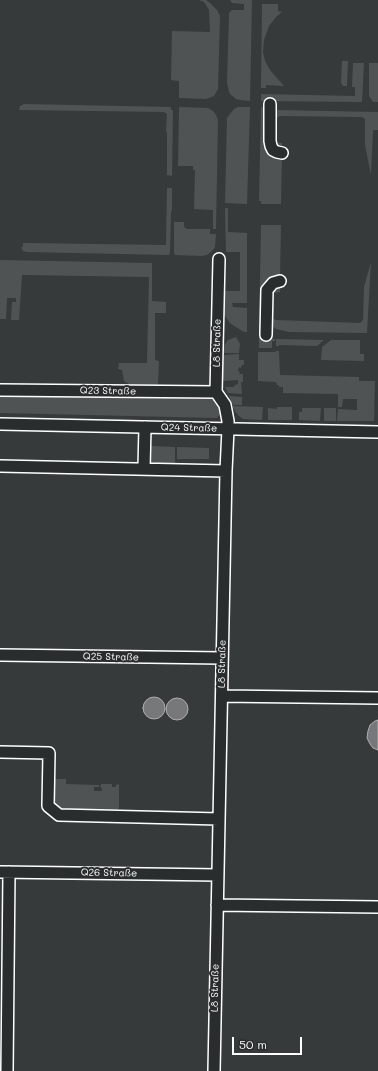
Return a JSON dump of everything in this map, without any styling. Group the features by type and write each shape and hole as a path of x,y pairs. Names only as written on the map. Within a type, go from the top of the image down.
{"lane":[{"path":"270,104 271,146 273,150 282,153"},
{"name":"L8 Straße","path":"214,1071 228,429 225,405 216,392 219,259"},
{"path":"266,335 267,290 273,283 280,281"},
{"name":"Q23 Straße","path":"0,390 216,392"},
{"name":"Q24 Straße","path":"0,424 378,432"},
{"path":"144,468 145,427"},
{"path":"0,466 226,471"},
{"name":"Q25 Straße","path":"0,655 222,658"},
{"path":"222,696 378,698"},
{"path":"0,752 49,753 48,806 59,815 219,819"},
{"path":"5,872 7,1071"},
{"name":"Q26 Straße","path":"5,872 218,875"},
{"path":"217,905 378,908"}],"shaded area":[{"path":"199,0 206,0 210,3 217,10 220,16 218,89 214,96 206,99 179,98 179,81 171,80 172,31 210,32 209,10 204,2"},
{"path":"230,0 252,0 250,101 236,99 230,94 227,83 229,13 232,10 244,10 244,4 232,3"},
{"path":"262,4 278,4 278,11 282,12 269,26 264,40 263,52 265,61 270,70 284,86 266,85 266,88 261,88"},
{"path":"342,61 348,61 347,86 343,86 341,83"},
{"path":"353,63 364,63 362,102 261,101 261,94 355,96 355,87 352,87"},
{"path":"369,63 378,63 378,102 373,102 369,96"},
{"path":"24,104 171,107 171,110 173,110 172,176 167,175 167,114 164,112 19,110 20,106"},
{"path":"179,107 208,108 213,111 218,120 216,229 213,229 213,210 194,209 195,170 193,170 193,166 178,166"},
{"path":"238,107 250,107 247,204 225,203 227,118 234,109"},
{"path":"261,107 265,108 268,147 282,156 281,204 261,204 261,201 259,201"},
{"path":"276,110 378,112 378,130 373,130 371,175 365,145 365,119 362,117 279,116 276,119 276,140 277,143 282,143 282,150 275,147 272,116"},
{"path":"167,188 172,188 169,255 27,252 23,251 21,247 23,247 23,243 166,245"},
{"path":"225,208 228,208 228,232 247,233 247,303 232,303 233,307 247,308 247,332 244,332 230,323 223,313 223,291 240,291 240,252 226,252"},
{"path":"174,222 184,222 184,227 187,229 210,229 210,234 216,234 215,247 207,255 175,255"},
{"path":"261,225 281,225 280,278 272,280 262,331 259,332"},
{"path":"0,260 152,263 152,301 166,302 166,313 155,313 155,360 159,361 158,384 156,387 136,387 129,384 124,381 122,370 118,369 119,363 147,363 149,277 22,275 19,320 11,320 12,302 16,302 16,298 7,298 6,319 0,319"},
{"path":"371,262 367,333 289,332 276,329 272,326 268,317 269,294 280,284 280,292 274,293 271,296 272,318 276,320 360,323 363,320 364,287"},
{"path":"236,337 240,344 239,353 222,353 222,348 228,340"},
{"path":"259,338 275,339 275,341 272,341 272,348 259,348"},
{"path":"276,339 324,340 317,346 276,346"},
{"path":"331,340 360,340 360,354 364,354 364,361 321,360 322,347"},
{"path":"279,351 280,375 359,377 359,381 375,381 374,421 337,421 338,409 357,410 357,399 343,399 342,407 338,407 338,394 283,393 283,387 279,387 276,382 258,381 258,352"},
{"path":"239,354 239,360 244,360 244,365 242,365 241,368 239,367 238,371 240,372 239,374 243,374 243,382 241,382 242,394 228,393 225,387 234,387 238,384 238,380 222,381 222,355"},
{"path":"0,394 213,399 220,405 221,413 217,418 0,413"},
{"path":"229,396 242,397 242,405 233,405"},
{"path":"233,406 263,407 262,420 243,419 238,415"},
{"path":"277,407 292,407 292,420 268,420 268,408 277,409"},
{"path":"302,408 321,408 320,421 299,420 299,412 302,412"},
{"path":"324,408 336,408 336,421 324,421"},
{"path":"149,446 175,447 175,465 155,465 151,463 149,461"},
{"path":"177,447 209,448 209,459 177,459"},
{"path":"154,697 162,700 165,708 162,716 154,719 146,716 143,708 146,700"},
{"path":"177,698 185,701 188,709 185,717 177,720 169,717 166,709 169,701"},
{"path":"378,720 378,750 373,748 367,738 370,725"},
{"path":"54,779 66,779 66,784 99,785 99,787 94,787 94,791 102,791 102,788 100,787 101,784 112,784 112,787 116,787 116,785 119,784 119,808 117,811 63,812 58,809 53,798"}]}
